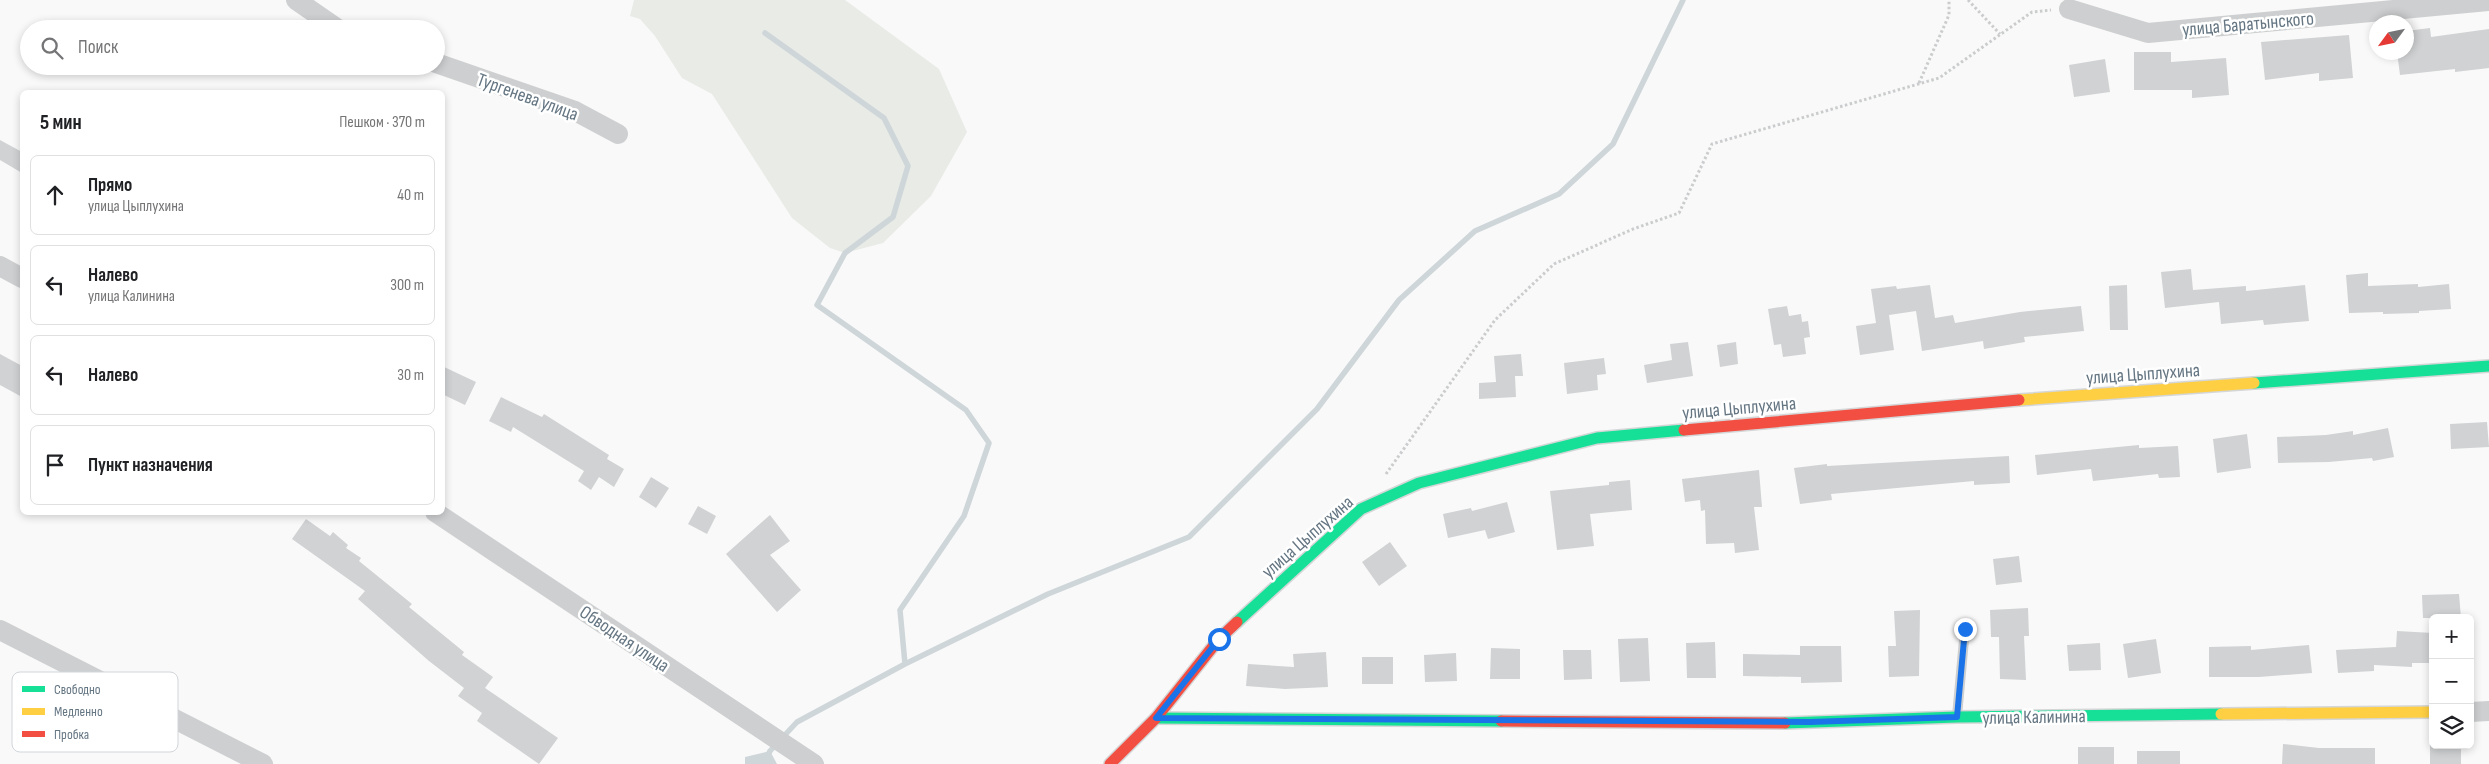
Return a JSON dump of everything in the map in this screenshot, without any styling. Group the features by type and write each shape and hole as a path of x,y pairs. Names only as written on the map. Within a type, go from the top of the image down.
{"street":[{"path":"296,0 325,20"},
{"name":"улица Баратынского","path":"2069,9 2148,33 2489,1"},
{"name":"Тургенева улица","path":"445,66 575,111 618,134"},
{"path":"0,266 20,277"},
{"name":"улица Цыплухина","path":"1110,764 1156,718 1219,639 1316,548 1361,509 1419,483 1597,438 1934,406 2489,366"},
{"name":"Обводная улица","path":"440,515 814,764"},
{"path":"0,630 82,672"},
{"path":"2474,712 2489,711"},
{"name":"улица Калинина","path":"1156,718 1810,722 1957,717 2429,712"},
{"path":"178,721 263,764"}],"lane":[{"path":"1957,717 1965,629"}],"path":[{"path":"1919,84 1949,15 1950,0"},
{"path":"1968,0 2000,34"},
{"path":"1383,477 1495,320 1554,264 1633,229 1679,213 1712,144 1939,78 2032,12 2069,9"}],"shaded area":[{"path":"634,0 845,0 939,69 967,132 931,196 883,243 845,253 830,248 792,218 712,94 682,78 655,36 640,19 630,16"},
{"path":"770,751 777,764 745,764 745,757"}],"building":[{"path":"2430,28 2431,37 2489,29 2489,68 2455,72 2455,69 2400,75 2398,60 2414,60 2414,30"},
{"path":"2349,35 2353,78 2319,81 2319,73 2265,80 2261,42"},
{"path":"2134,52 2171,52 2171,62 2226,58 2229,95 2192,98 2192,90 2134,90"},
{"path":"2105,59 2110,92 2074,97 2069,65"},
{"path":"0,140 20,151 20,172 0,160"},
{"path":"2191,269 2193,290 2246,286 2246,291 2305,285 2309,321 2264,325 2263,320 2221,324 2219,302 2165,308 2161,272"},
{"path":"2368,273 2368,286 2418,284 2418,287 2449,284 2451,309 2419,311 2419,313 2349,313 2346,275"},
{"path":"1930,285 1935,318 1953,315 1955,323 2020,312 2081,306 2084,331 2024,337 2025,342 1984,349 1983,341 1922,351 1916,311 1889,315 1894,350 1860,355 1856,326 1876,323 1871,289 1896,286 1897,289"},
{"path":"2127,285 2128,330 2110,330 2109,286"},
{"path":"1787,306 1789,316 1801,314 1802,322 1808,321 1810,337 1804,338 1806,354 1783,357 1781,344 1774,345 1768,309"},
{"path":"1688,342 1693,376 1647,383 1644,365 1672,360 1670,344"},
{"path":"1736,342 1738,364 1720,367 1717,345"},
{"path":"0,354 20,365 20,396 0,385"},
{"path":"1521,354 1523,376 1515,376 1516,397 1479,399 1479,383 1496,382 1494,356"},
{"path":"1604,358 1606,374 1597,375 1598,390 1567,394 1564,363"},
{"path":"445,367 476,382 465,405 445,395"},
{"path":"501,397 542,417 544,414 609,455 607,459 624,469 614,487 599,477 591,490 578,481 584,471 513,427 511,432 489,421"},
{"path":"2487,422 2489,447 2451,449 2450,424"},
{"path":"2388,428 2394,457 2373,461 2372,458 2329,462 2278,463 2277,437 2326,435 2353,431 2353,435"},
{"path":"2247,434 2251,468 2217,473 2213,439"},
{"path":"2139,445 2139,448 2178,446 2180,477 2159,478 2158,474 2093,481 2091,469 2037,475 2035,455"},
{"path":"2009,456 2010,483 1974,485 1974,481 1831,494 1832,500 1800,504 1794,468 1827,464 1827,466"},
{"path":"1759,470 1762,507 1754,507 1759,550 1735,553 1734,543 1706,544 1705,510 1701,511 1700,500 1685,502 1682,479"},
{"path":"651,477 669,488 656,508 639,497"},
{"path":"1630,480 1632,510 1590,514 1594,546 1557,550 1550,491 1609,485 1609,482"},
{"path":"1507,502 1515,532 1488,539 1485,530 1448,538 1443,514 1471,508 1472,511"},
{"path":"698,506 716,516 707,534 688,524"},
{"path":"770,515 790,541 770,555 801,590 777,612 726,554"},
{"path":"306,519 330,536 333,532 348,545 346,548 361,558 359,561 412,604 409,607 464,652 462,655 493,677 485,688 558,738 539,764 477,721 482,713 458,696 464,688 429,661 358,599 365,591 292,539"},
{"path":"1390,542 1407,566 1379,586 1362,562"},
{"path":"2019,556 2022,582 1996,585 1993,559"},
{"path":"2459,594 2461,614 2429,614 2429,618 2423,618 2422,595"},
{"path":"2028,608 2029,636 2024,636 2026,680 2000,679 1999,637 1991,637 1990,610"},
{"path":"1920,610 1919,676 1889,677 1888,646 1896,646 1894,611"},
{"path":"2397,631 2429,633 2429,663 2412,663 2412,667 2374,665 2374,671 2338,673 2336,650 2396,647"},
{"path":"1648,638 1650,681 1620,682 1618,639"},
{"path":"2156,639 2161,673 2128,678 2123,644"},
{"path":"1715,642 1716,678 1687,678 1686,643"},
{"path":"2100,643 2101,670 2069,671 2067,645"},
{"path":"2309,645 2312,673 2259,677 2209,677 2209,647 2251,646 2251,650"},
{"path":"1800,646 1841,646 1842,682 1801,683 1801,677 1743,676 1743,654 1800,655"},
{"path":"1491,648 1520,649 1520,679 1490,679"},
{"path":"1563,650 1591,650 1592,679 1564,680"},
{"path":"1326,652 1328,687 1285,689 1246,686 1248,664 1294,667 1293,654"},
{"path":"1456,653 1457,681 1425,682 1424,655"},
{"path":"1362,657 1393,657 1393,684 1362,684"},
{"path":"2283,744 2319,748 2375,748 2375,764 2282,764"},
{"path":"2078,747 2114,747 2114,764 2078,764"},
{"path":"2430,749 2461,749 2461,764 2430,764"},
{"path":"2137,751 2180,751 2180,764 2137,764"}],"waterway":[{"path":"764,764 770,751 797,722 905,664 1048,594 1189,537 1317,409 1399,300 1475,231 1559,194 1613,144 1683,0"},
{"path":"765,33 884,118 908,166 893,217 845,253 817,305 966,410 989,443 964,516 900,610 905,664"}],"traffic: fast":[{"path":"2254,383 2489,366"},
{"path":"1237,622 1361,509 1419,483 1597,438 1684,430"},
{"path":"1785,723 1957,717 2221,714"},
{"path":"1156,718 1501,721"}],"traffic: slow":[{"path":"2019,400 2254,383"},
{"path":"2221,714 2429,712"}],"traffic: jam":[{"path":"1684,430 2019,400"},
{"path":"1110,764 1156,718 1219,639 1237,622"},
{"path":"1501,721 1785,723"}],"route":[{"path":"1219,639 1156,718 1475,722 1810,722 1957,717 1965,629"}]}
